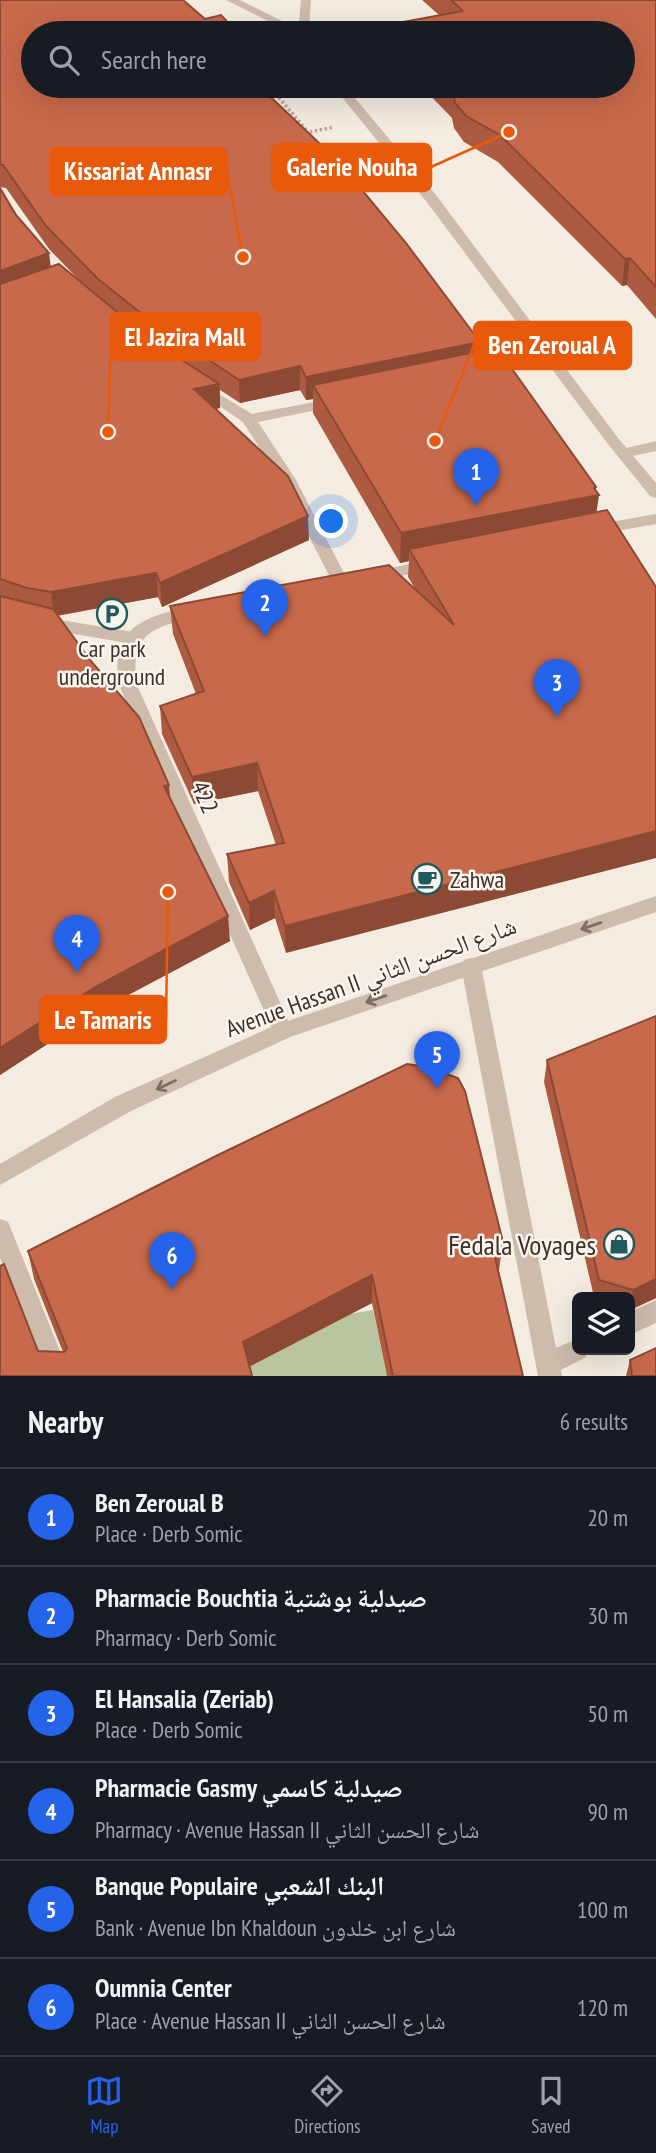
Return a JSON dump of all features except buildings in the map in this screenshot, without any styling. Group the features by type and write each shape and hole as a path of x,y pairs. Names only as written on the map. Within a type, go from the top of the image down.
{"street":[{"path":"231,0 276,21"},
{"path":"303,21 306,0"},
{"path":"348,98 431,198 656,493"},
{"path":"470,374 550,357"},
{"path":"187,378 249,419 288,481 335,584 448,561"},
{"path":"249,419 349,399"},
{"path":"623,453 656,446"},
{"path":"580,533 656,519"},
{"path":"1,612 29,620 133,638 142,627 214,608"},
{"name":"422","path":"133,638 127,645 124,667 127,683 283,1031"},
{"name":"Avenue Hassan II شارع الحسن الثاني","path":"0,1175 122,1104 283,1031 656,904"},
{"path":"471,966 550,1370 572,1354"},
{"path":"0,1229 58,1376"},
{"path":"635,1322 656,1311"}],"path":[{"path":"279,98 308,132"},
{"path":"299,134 365,120"}],"green space":[{"path":"373,1310 387,1376 247,1376 245,1369 349,1314"}],"place":[{"name":"Galerie Nouha","path":"509,132"},
{"name":"Kissariat Annasr","path":"243,257"},
{"name":"El Jazira Mall","path":"108,432"},
{"name":"Ben Zeroual A","path":"435,441"},
{"name":"Ben Zeroual B","path":"476,506"},
{"name":"Car park underground","path":"112,614"},
{"name":"Pharmacie Bouchtia صيدلية بوشتية","path":"265,637"},
{"name":"El Hansalia (Zeriab)","path":"557,717"},
{"name":"Zahwa","path":"427,879"},
{"name":"Le Tamaris","path":"168,892"},
{"name":"Pharmacie Gasmy صيدلية كاسمي","path":"77,973"},
{"name":"Banque Populaire البنك الشعبي","path":"437,1089"},
{"name":"Fedala Voyages","path":"619,1244"},
{"name":"Oumnia Center","path":"172,1290"}]}
